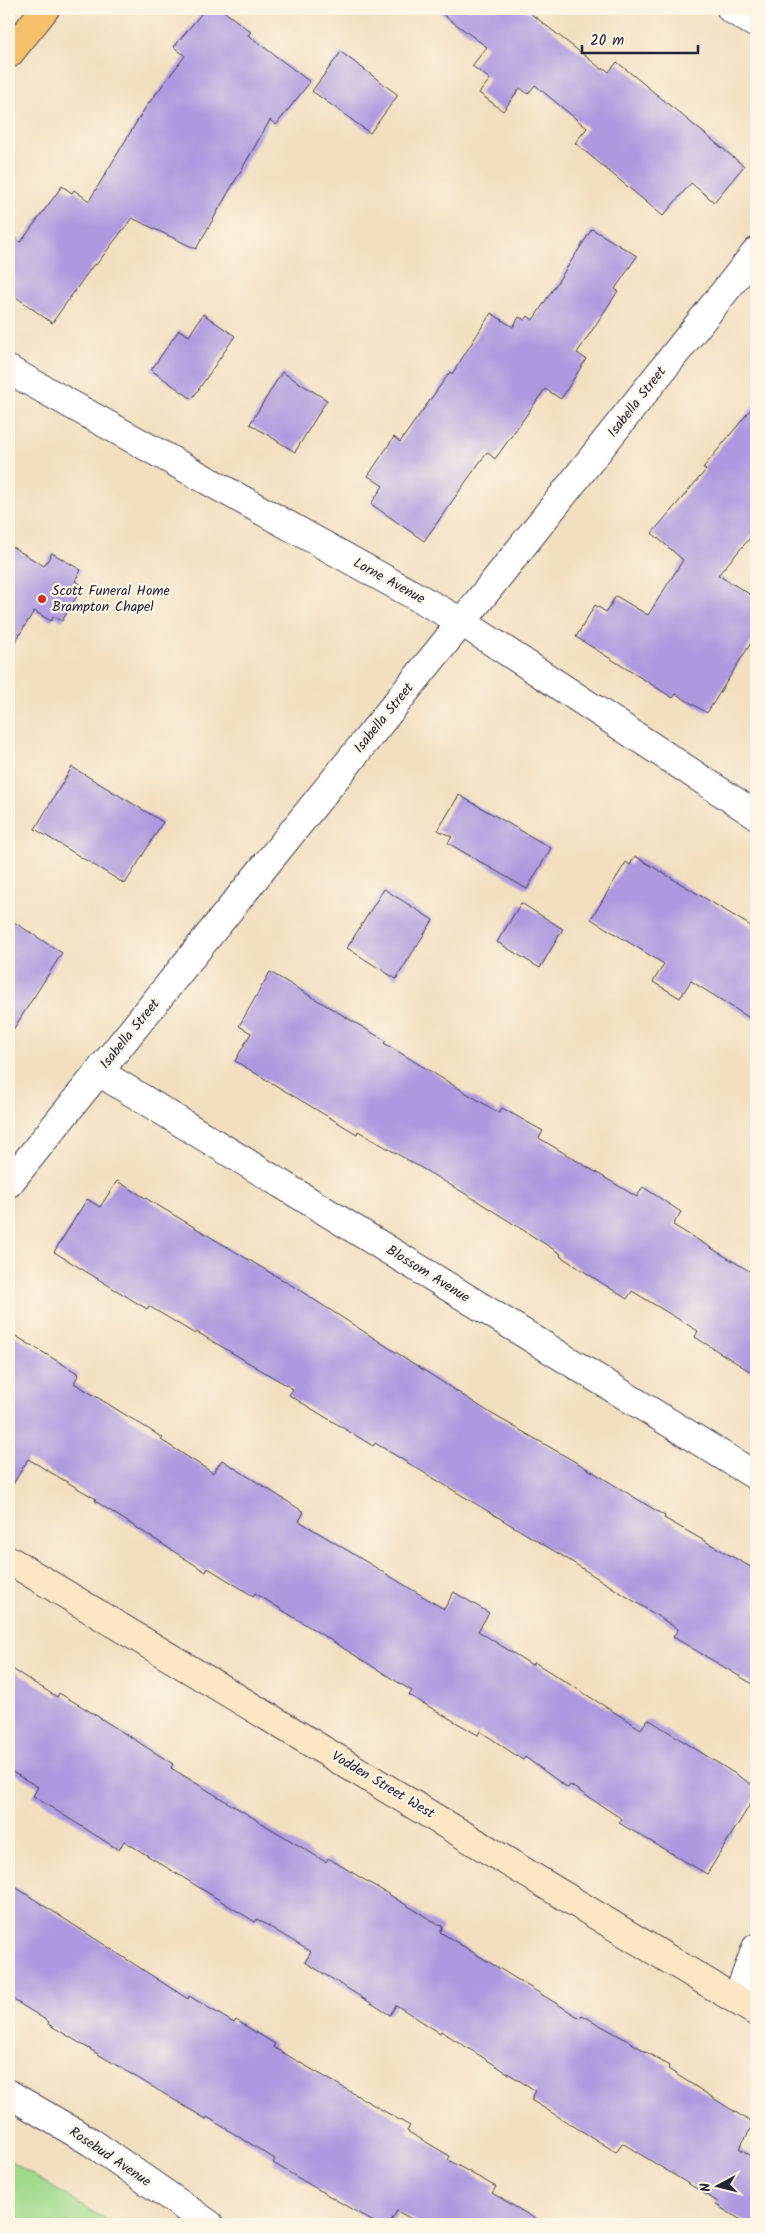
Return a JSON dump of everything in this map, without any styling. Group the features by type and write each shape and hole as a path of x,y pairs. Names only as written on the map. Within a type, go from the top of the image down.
{"main road":[{"path":"9,54 45,9"}],"street":[{"path":"731,9 756,24"},
{"name":"Isabella Street","path":"9,1183 462,622 756,252"},
{"name":"Lorne Avenue","path":"9,370 462,622 756,815"},
{"name":"Blossom Avenue","path":"99,1072 756,1476"},
{"name":"Vodden Street West","path":"9,1560 747,2006"},
{"path":"747,2006 756,1948"},
{"name":"Rosebud Avenue","path":"9,2094 91,2142 209,2224"}],"green space":[{"path":"9,2160 112,2224 9,2224"}],"building":[{"path":"205,9 221,9 251,32 248,35 310,82 276,125 270,120 196,249 132,218 96,265 94,264 52,323 9,292 9,234 21,242 62,186 72,193 74,190 89,201 145,108 185,56 174,47"},
{"path":"435,9 525,9 603,70 604,68 609,72 617,62 744,166 714,202 691,183 663,216 575,143 587,128 535,85 528,94 520,88 503,111 479,93 490,79 472,66 487,47"},
{"path":"341,52 398,95 370,133 312,91"},
{"path":"592,229 637,256 615,289 618,291 577,353 586,359 561,399 545,389 495,459 487,452 424,541 371,504 383,486 368,476 394,437 400,442 450,372 452,374 491,313 513,327 519,317 525,320 528,316 533,320"},
{"path":"203,314 235,336 192,399 151,370 179,330 189,336"},
{"path":"282,372 327,400 295,452 250,424"},
{"path":"756,403 756,531 718,575 756,598 756,635 707,713 676,694 673,698 576,637 595,605 606,612 616,596 648,615 683,560 652,533 706,470 703,468"},
{"name":"Scott Funeral Home Brampton Chapel","path":"9,545 44,566 52,553 81,570 75,581 83,586 62,621 54,616 51,621 34,611 9,652"},
{"path":"72,767 163,822 125,884 35,829"},
{"path":"459,795 551,848 527,889 448,843 452,837 438,830"},
{"path":"635,856 756,929 756,1022 691,981 680,998 653,982 664,964 591,919 626,862 630,865"},
{"path":"384,889 433,920 396,979 347,948"},
{"path":"521,903 563,929 540,968 497,942"},
{"path":"9,919 62,953 9,1036"},
{"path":"270,972 386,1041 384,1043 499,1113 502,1108 543,1131 539,1138 637,1197 643,1187 681,1212 673,1225 756,1275 756,1375 695,1337 698,1331 632,1291 627,1299 560,1256 561,1254 471,1197 358,1131 357,1134 235,1061 251,1033 239,1026"},
{"path":"117,1181 296,1288 492,1414 593,1472 665,1516 664,1518 756,1570 756,1686 673,1637 678,1629 569,1560 375,1443 373,1446 289,1395 293,1389 197,1332 195,1334 149,1306 147,1309 54,1252 87,1199 100,1207"},
{"path":"9,1332 79,1374 74,1383 163,1438 161,1440 213,1473 222,1460 304,1512 299,1521 444,1609 454,1592 489,1613 478,1631 532,1665 534,1662 641,1729 648,1719 756,1787 756,1795 707,1874 619,1823 622,1819 570,1785 568,1788 525,1757 523,1760 480,1731 478,1735 409,1695 412,1691 255,1593 253,1596 208,1568 206,1572 95,1501 96,1499 28,1459 9,1491"},
{"path":"9,1667 57,1697 59,1693 86,1709 173,1764 171,1768 326,1862 328,1858 443,1927 440,1932 580,2018 582,2015 630,2042 669,2066 668,2069 754,2124 739,2148 756,2159 756,2224 748,2224 716,2205 718,2202 622,2143 616,2152 531,2100 536,2091 441,2031 440,2033 396,2005 390,2015 305,1962 311,1952 257,1919 255,1922 124,1841 119,1850 33,1796 38,1787 9,1770"},
{"path":"9,1883 188,1999 189,1996 234,2023 236,2020 275,2044 273,2047 410,2126 407,2131 450,2156 448,2160 496,2187 492,2193 544,2224 421,2224 397,2211 389,2224 377,2224 273,2163 275,2159 207,2117 206,2119 48,2024 49,2022 9,1997"}],"place":[{"name":"Scott Funeral Home Brampton Chapel","path":"42,599"}]}
